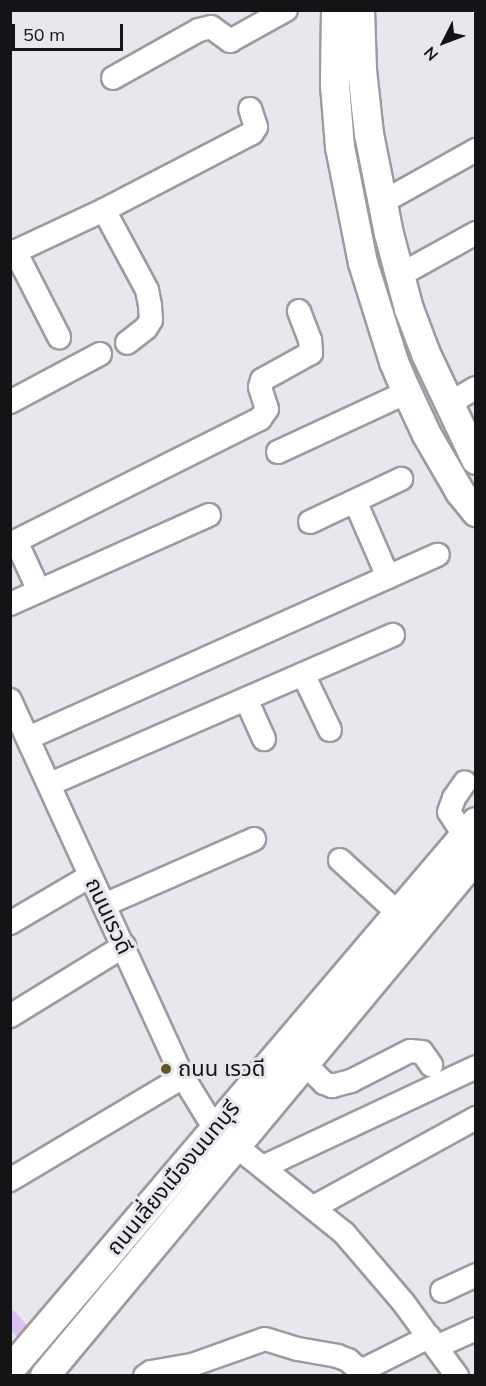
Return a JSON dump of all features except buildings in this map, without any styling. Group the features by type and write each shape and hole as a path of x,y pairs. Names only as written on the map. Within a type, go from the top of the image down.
{"main road":[{"path":"336,10 335,85 340,147 353,223 377,312 391,399 427,435 460,492 476,512"},
{"path":"360,10 365,100 381,203 419,336 448,404 476,460"},
{"path":"336,43 368,225 394,309 412,362 476,488"},
{"name":"ถนนเลี่ยงเมืองนนทบุรี","path":"45,1376 71,1345 398,913 472,838"},
{"name":"ถนนเลี่ยงเมืองนนทบุรี","path":"10,1370 50,1324 226,1138 305,1064 472,838"}],"street":[{"path":"113,78 207,27 235,39 286,10"},
{"path":"59,337 13,252 104,210 252,133 256,127 250,109"},
{"path":"381,203 468,155 460,144 476,134"},
{"path":"104,210 147,290 150,306 150,320 146,328 127,343"},
{"path":"400,274 476,233"},
{"path":"39,591 13,543 263,416 267,404 260,387 262,380 310,353 310,340 299,311"},
{"path":"10,402 100,354"},
{"path":"448,404 476,387"},
{"path":"278,452 391,399"},
{"path":"309,522 401,479"},
{"path":"355,501 388,577"},
{"path":"10,604 209,515"},
{"path":"28,738 438,555"},
{"path":"50,784 393,635"},
{"path":"303,674 330,730"},
{"path":"246,699 264,739"},
{"name":"ถนนเรวดี","path":"12,708 50,784 183,1077 226,1138"},
{"path":"465,782 454,798 449,812 472,838"},
{"path":"104,905 254,839"},
{"path":"340,860 398,913"},
{"path":"10,923 90,876"},
{"path":"10,1016 124,946"},
{"path":"305,1064 324,1083 332,1086 351,1081 410,1051 422,1052 431,1065"},
{"path":"263,1167 476,1068"},
{"path":"10,1180 183,1077"},
{"path":"314,1207 476,1118"},
{"path":"226,1138 314,1207 354,1244 433,1342 457,1376"},
{"path":"442,1290 476,1275"},
{"path":"145,1376 151,1372 192,1365 265,1339 298,1349 337,1356 348,1360 357,1368 365,1369 433,1342 476,1329"}],"waterway":[{"path":"10,1317 35,1347"}],"place":[{"name":"ถนน เรวดี","path":"166,1069"}]}
